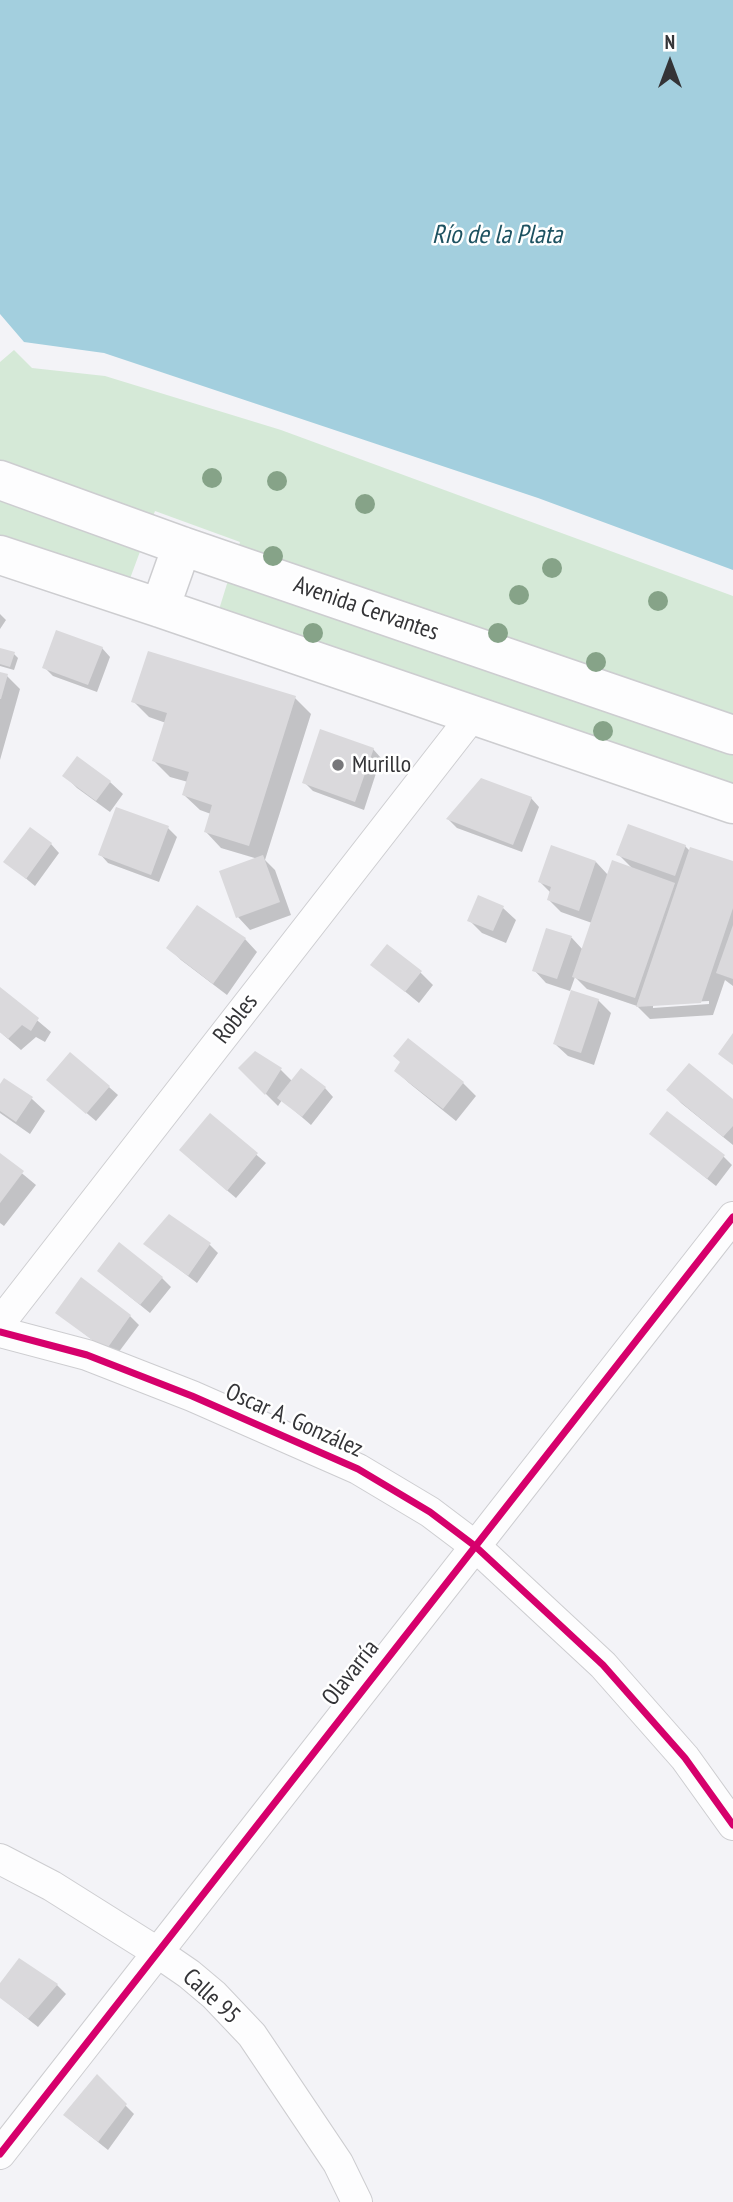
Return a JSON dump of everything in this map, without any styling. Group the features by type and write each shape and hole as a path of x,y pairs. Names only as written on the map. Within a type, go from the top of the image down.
{"street":[{"name":"Avenida Cervantes","path":"0,480 182,546 733,735"},
{"path":"160,608 182,546"},
{"path":"0,555 733,804"},
{"name":"Robles","path":"0,1323 473,715"},
{"name":"Olavarría","path":"0,2154 733,1217"},
{"name":"Oscar A. González","path":"0,1332 87,1356 192,1396 358,1469 430,1512 475,1546 603,1665 685,1758 733,1825"},
{"name":"Calle 95","path":"0,1859 52,1886 157,1952 214,1995 252,2035 338,2163 357,2202"}],"green space":[{"path":"14,350 32,368 105,376 281,430 733,596 733,790 217,616 240,542 155,511 128,584 0,539 0,362"}],"water":[{"name":"Río de la Plata","path":"0,0 733,0 733,570 538,498 104,353 24,342 0,314"}],"building":[{"path":"56,630 103,647 88,685 42,668"},
{"path":"0,648 15,652 10,667 0,664"},
{"path":"148,651 296,696 249,846 204,832 212,805 182,795 189,772 152,761 167,713 131,702"},
{"path":"0,672 8,674 1,699 0,699"},
{"name":"Murillo","path":"320,729 374,748 355,802 302,783"},
{"path":"77,756 111,781 96,801 62,776"},
{"path":"481,778 532,797 513,845 446,819"},
{"path":"116,807 169,826 151,875 98,855"},
{"path":"628,824 686,845 675,876 616,855"},
{"path":"30,827 52,843 26,879 3,862"},
{"path":"551,845 596,861 579,911 547,900 551,887 538,882"},
{"path":"690,847 733,861 733,908 701,1003 636,1007"},
{"path":"263,855 280,902 236,918 219,871"},
{"path":"612,860 675,883 635,998 572,977"},
{"path":"478,895 504,906 493,931 467,921"},
{"path":"197,905 246,938 213,984 166,948"},
{"path":"733,925 733,979 716,973"},
{"path":"546,928 572,936 557,979 532,971"},
{"path":"387,944 422,971 405,992 370,965"},
{"path":"0,987 39,1018 31,1031 22,1025 8,1039 0,1032"},
{"path":"571,990 599,999 581,1053 553,1044"},
{"path":"733,1033 733,1065 718,1054"},
{"path":"408,1038 464,1082 443,1109 394,1071 400,1062 393,1056"},
{"path":"255,1051 282,1068 265,1095 238,1068"},
{"path":"70,1052 110,1086 86,1114 46,1080"},
{"path":"689,1063 733,1099 733,1126 723,1137 666,1090"},
{"path":"301,1068 326,1087 302,1117 277,1098"},
{"path":"4,1078 33,1097 16,1122 0,1111 0,1084"},
{"path":"667,1111 725,1155 707,1179 649,1134"},
{"path":"210,1113 258,1153 227,1191 179,1150"},
{"path":"0,1153 24,1171 0,1203"},
{"path":"169,1214 211,1243 188,1276 143,1244"},
{"path":"119,1242 163,1277 140,1305 97,1271"},
{"path":"81,1277 131,1315 106,1350 55,1313"},
{"path":"19,1958 58,1984 28,2019 0,1998 0,1983"},
{"path":"97,2074 127,2104 98,2142 63,2115"}],"cycle path":[{"path":"0,2154 733,1217"},
{"path":"0,1332 87,1355 192,1396 358,1469 430,1512 475,1546 603,1665 685,1758 733,1825"}],"place":[{"name":"Murillo","path":"338,765"}]}
